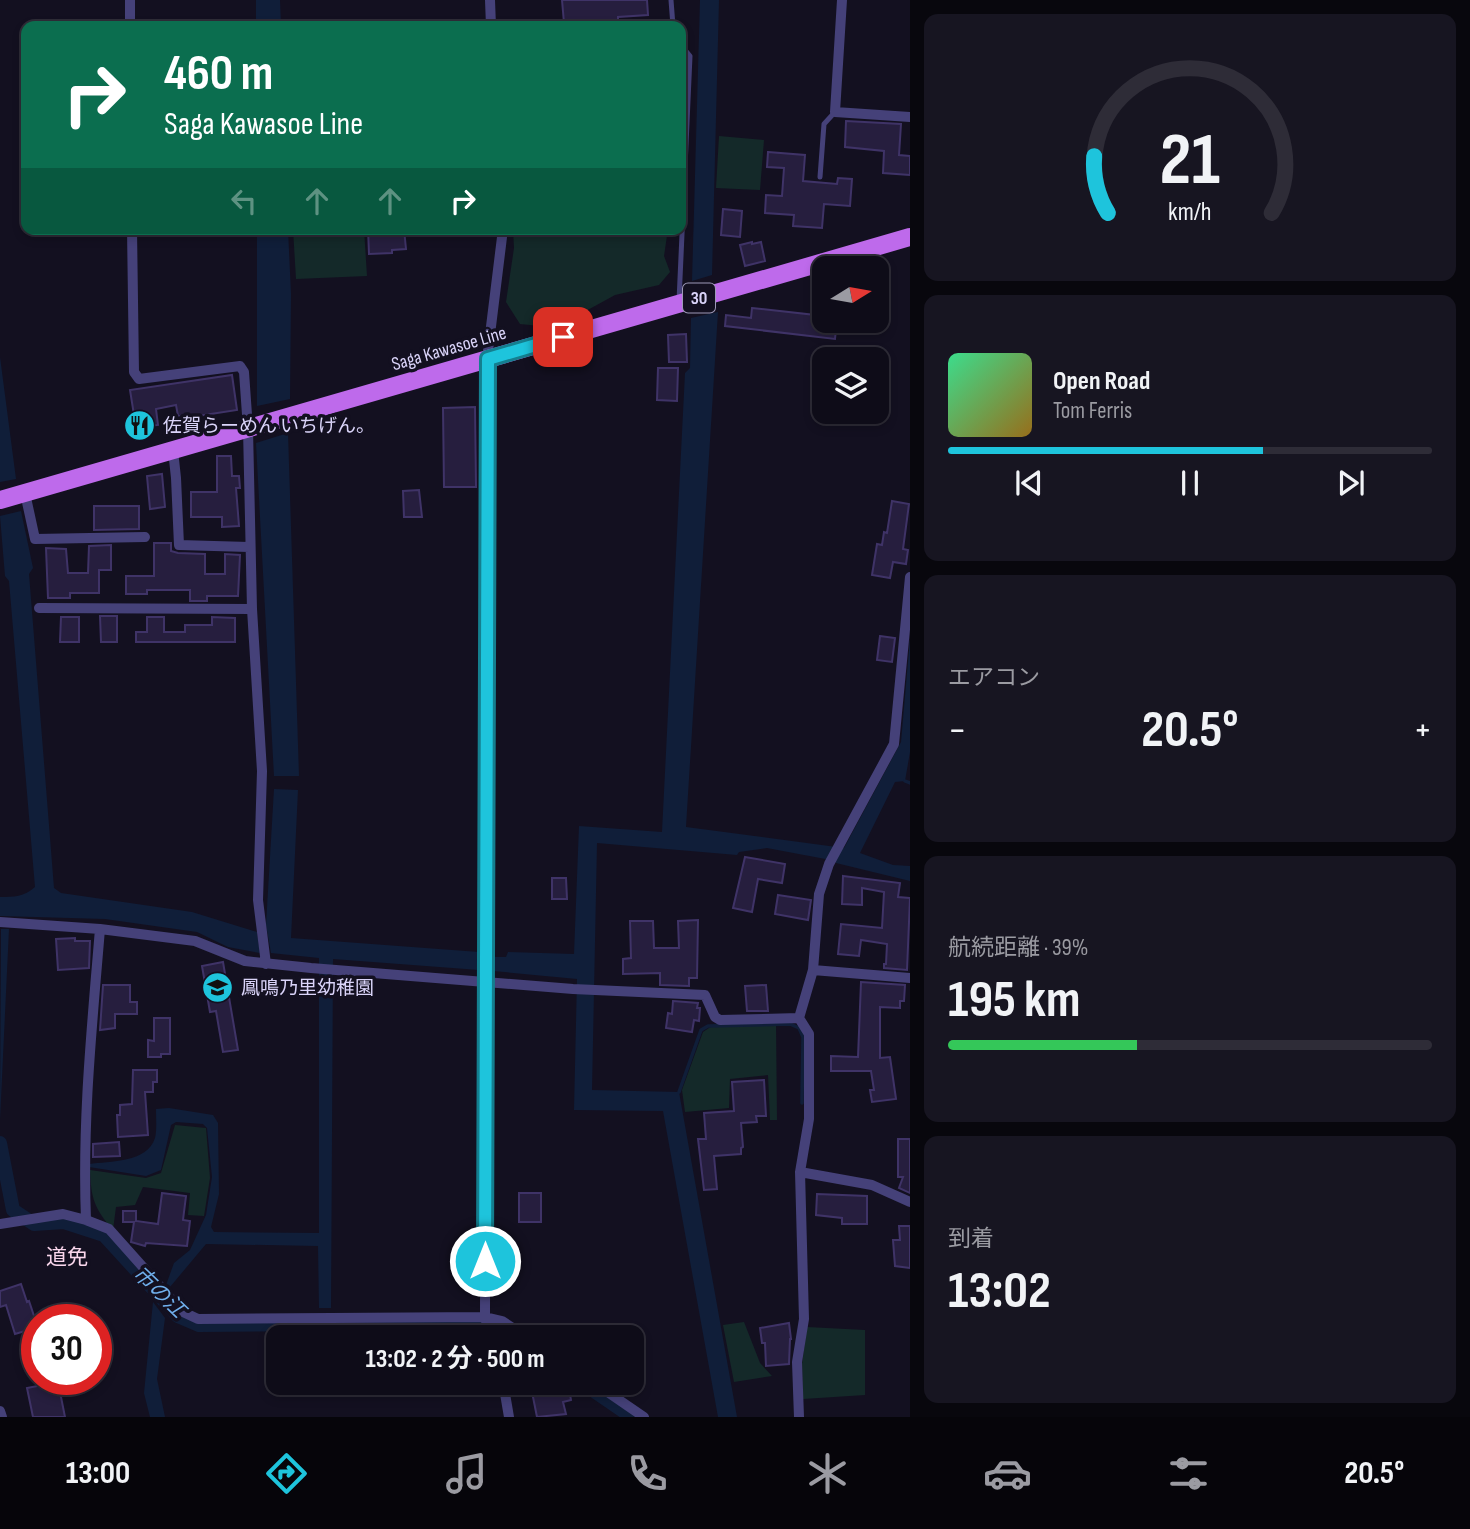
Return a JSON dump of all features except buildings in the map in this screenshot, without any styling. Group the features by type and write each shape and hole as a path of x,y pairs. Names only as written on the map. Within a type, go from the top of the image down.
{"main road":[{"name":"Saga Kawasoe Line","path":"0,500 910,237"}],"street":[{"path":"130,0 130,21"},
{"path":"490,0 491,21"},
{"path":"842,0 835,111 910,117"},
{"path":"132,235 134,372 139,379 240,366 244,372 248,429 249,547 262,771 258,900 266,964"},
{"path":"487,1325 485,981 488,359 504,235"},
{"path":"173,450 179,545 249,547"},
{"path":"25,493 35,539 145,537"},
{"path":"799,1417 797,1362 804,1319 800,1172 810,1119 809,1034 799,1018 813,970 819,894 829,864 894,744 910,578"},
{"path":"39,608 252,610"},
{"path":"0,922 100,929 195,941 245,961 266,964 573,989 705,995 715,1017 720,1020 799,1018"},
{"path":"86,1220 83,1162 100,929"},
{"path":"813,970 910,978"},
{"path":"800,1172 872,1185 910,1202"},
{"path":"0,1224 63,1214 109,1229 183,1312 198,1319 415,1325"},
{"path":"492,1325 502,1321 508,1325"},
{"path":"505,1395 509,1417"},
{"path":"612,1395 644,1417"},
{"path":"0,1411 2,1417"}],"lane":[{"path":"671,0 673,21"},
{"path":"686,51 690,56 686,146"},
{"path":"820,177 824,124 835,111"},
{"path":"679,304 682,235"}],"green space":[{"path":"719,136 764,140 760,190 716,188"},
{"path":"293,235 364,235 367,276 296,279"},
{"path":"513,235 667,235 664,256 670,272 659,285 615,295 584,312 540,326 520,324 506,302"},
{"path":"776,1023 777,1120 770,1120 768,1075 730,1079 729,1108 685,1112 682,1090 703,1032 715,1024"},
{"path":"175,1125 206,1128 210,1178 204,1216 188,1215 190,1193 143,1187 135,1205 116,1207 113,1230 95,1202 90,1170 146,1178 161,1173"},
{"path":"744,1322 760,1363 772,1376 734,1382 723,1325"},
{"path":"807,1327 865,1330 865,1395 803,1399 802,1364"}],"water":[{"path":"256,0 280,0 281,21 256,21"},
{"path":"700,0 719,0 712,275 692,281"},
{"path":"257,235 288,235 291,294 290,399 257,406"},
{"path":"718,312 686,827 844,848 901,742 910,639 910,752 905,781 895,782 860,853 893,865 910,866 910,881 836,861 767,848 739,852 737,855 597,843 592,1090 679,1092 737,1417 718,1417 663,1111 574,1110 577,979 493,971 493,957 506,957 508,952 574,954 579,826 662,832 685,373 690,368 691,318"},
{"path":"0,357 16,479 0,482"},
{"path":"288,433 299,776 274,776 256,443"},
{"path":"21,511 33,568 29,574 54,888 61,893 192,912 257,932 260,953 228,947 197,932 105,919 0,916 0,897 19,896 35,887 9,581 5,576 0,516"},
{"path":"274,789 298,790 291,938 479,952 479,970 333,959 331,1308 319,1308 318,1246 206,1244 170,1287 166,1285 174,1263 190,1250 206,1215 212,1177 207,1128 203,1124 176,1122 171,1125 161,1170 146,1176 89,1167 89,1164 136,1156 151,1146 155,1138 156,1109 169,1108 213,1115 218,1123 219,1194 211,1227 214,1232 319,1233 319,958 271,953 266,925"},
{"path":"1,929 9,929 0,1120"},
{"path":"153,1302 165,1318 157,1379 165,1417 150,1417 144,1393"}],"waterway":[{"path":"905,781 910,783"},
{"path":"679,1092 701,1030 708,1026 790,1024 799,1028 803,1037 802,1103"},
{"name":"市の江","path":"0,1143 13,1210 34,1224 64,1222 104,1235 178,1316 199,1325 491,1325"},
{"name":"市の江","path":"600,1395 632,1417"}],"place":[{"name":"佐賀らーめん いちげん。","path":"140,426"},
{"name":"鳳鳴乃里幼稚園","path":"218,988"}],"district":[{"name":"道免","path":"67,1257"}],"route":[{"path":"485,1261 488,359 563,337"}]}
